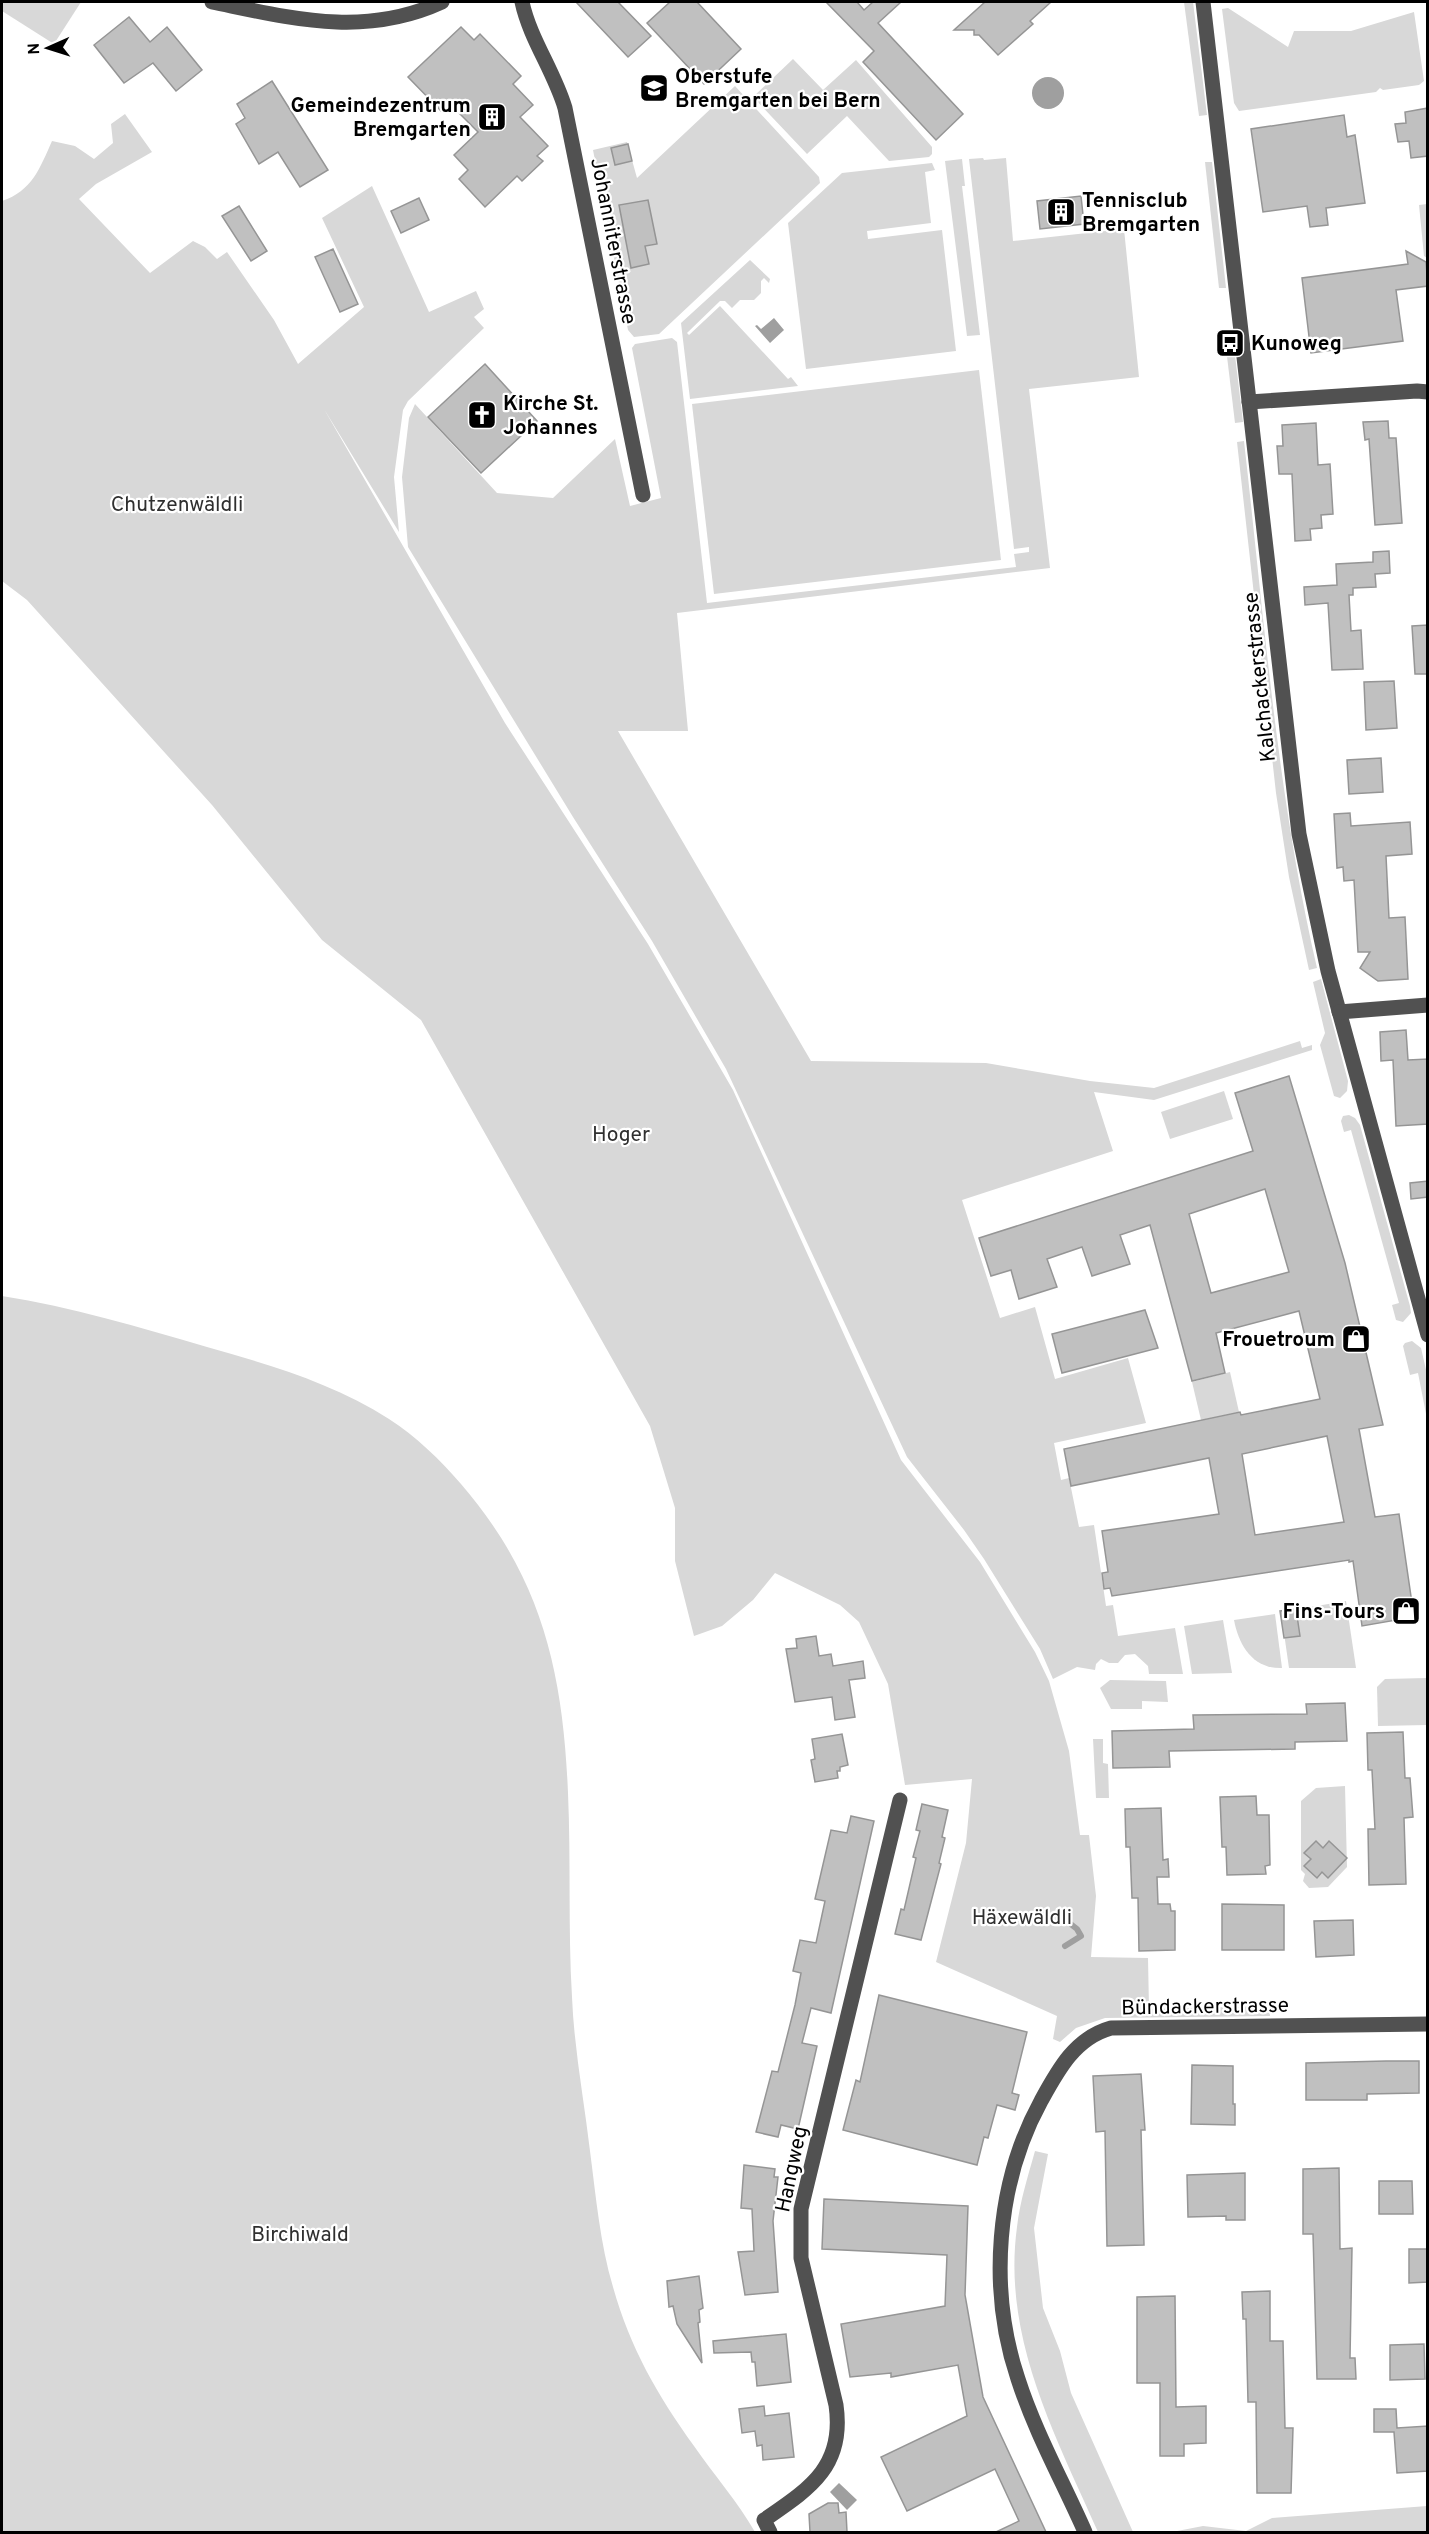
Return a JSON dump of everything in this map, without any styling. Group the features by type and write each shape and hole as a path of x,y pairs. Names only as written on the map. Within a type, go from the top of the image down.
{"street":[{"path":"212,2 308,21 335,23 370,21 417,11 442,2"},
{"name":"Johanniterstrasse","path":"522,2 565,108 643,495"},
{"name":"Kalchackerstrasse","path":"1203,2 1299,834 1315,915 1339,1012 1428,1335"},
{"path":"1249,402 1428,392"},
{"path":"1339,1012 1428,1005"},
{"name":"Hangweg","path":"767,2526 813,2484 829,2460 838,2428 836,2405 801,2258 801,2209 900,1800"},
{"name":"Bündackerstrasse","path":"1085,2532 1032,2417 1018,2379 1010,2352 1002,2292 1003,2227 1008,2190 1016,2158 1032,2117 1061,2068 1075,2049 1088,2037 1111,2028 1428,2024"}],"green space":[{"path":"2,2 81,2 54,44 2,11"},
{"path":"1184,2 1193,2 1207,115 1199,116"},
{"path":"1228,8 1288,47 1294,31 1351,31 1414,12 1424,81 1419,85 1383,90 1380,88 1376,92 1239,111 1234,103 1222,9"},
{"path":"793,59 823,90 856,60 932,147 932,154 929,157 889,161 847,116 807,154 753,97"},
{"path":"735,86 819,177 820,183 659,334 634,337 628,330 593,150 627,142 637,178"},
{"path":"125,114 152,152 96,184 79,199 150,273 193,241 205,247 217,259 227,252 274,320 298,364 364,307 322,218 372,186 429,312 476,291 484,309 474,317 484,328 408,401 403,410 394,477 399,532 324,409 505,723 648,944 733,1090 901,1460 980,1562 1035,1652 1049,1681 1069,1751 1080,1835 1089,1835 1096,1896 1091,1957 1148,1958 1149,2009 1269,2006 1270,2016 1105,2018 1076,2028 1060,2042 1053,2039 1057,2016 936,1962 966,1843 972,1779 905,1785 888,1684 859,1622 840,1605 775,1573 753,1600 722,1626 694,1636 675,1561 675,1508 650,1426 421,1020 322,940 212,805 27,600 2,581 2,201 12,197 28,185 39,169 52,141 75,146 94,159 113,143 111,124"},
{"path":"983,158 984,160 1006,158 1013,241 1124,229 1139,377 1029,389 1050,568 677,613 688,731 618,731 811,1061 986,1063 1090,1081 1154,1088 1300,1041 1302,1048 1312,1045 1312,1050 1154,1100 1094,1092 1113,1151 962,1200 1000,1318 1035,1307 1055,1379 1128,1358 1146,1423 1054,1443 1061,1480 1069,1478 1079,1527 1094,1525 1106,1606 1113,1605 1118,1636 1175,1628 1183,1674 1149,1674 1148,1666 1135,1654 1125,1655 1118,1663 1109,1663 1101,1659 1096,1664 1095,1670 1077,1667 1053,1679 1040,1649 984,1559 907,1457 726,1069 652,941 573,817 408,547 402,477 409,418 415,404 497,493 553,498 615,439 630,506 661,498 632,348 635,344 672,338 677,342 707,603 1016,567 1014,554 1029,552 1029,547 1014,549 969,159"},
{"path":"962,159 965,186 962,186 980,335 967,336 945,161"},
{"path":"1205,162 1212,162 1226,288 1219,288"},
{"path":"932,163 935,170 925,172 931,223 867,231 868,239 942,230 956,351 806,369 788,223 842,173"},
{"path":"1428,204 1427,258 1424,256 1419,205"},
{"path":"750,260 770,279 769,283 764,278 761,281 761,293 754,300 740,300 732,308 725,301 720,301 687,333 689,335 720,306 788,379 791,377 798,386 690,399 681,323"},
{"path":"1234,347 1243,422 1235,423 1226,348"},
{"path":"979,370 1001,560 714,594 692,404"},
{"path":"1244,441 1282,772 1303,903 1317,968 1309,970 1289,877 1276,793 1237,442"},
{"path":"1321,979 1348,1081 1347,1091 1340,1098 1334,1096 1320,1045 1325,1033 1313,982"},
{"path":"1224,1091 1233,1119 1170,1139 1161,1112"},
{"path":"1349,1115 1355,1118 1360,1125 1410,1306 1411,1313 1403,1322 1396,1320 1392,1305 1399,1303 1351,1130 1344,1132 1341,1121 1343,1116"},
{"name":"Birchiwald","path":"2,1296 80,1312 278,1368 323,1385 368,1406 399,1426 436,1457 489,1519 511,1555 529,1591 543,1628 561,1707 568,1793 573,2016 596,2203 609,2270 628,2331 646,2371 681,2427 755,2532 2,2532"},
{"path":"1412,1341 1421,1348 1427,1374 1427,1419 1418,1373 1410,1375 1403,1346"},
{"path":"1230,1372 1239,1412 1201,1420 1192,1382"},
{"path":"1346,1601 1356,1668 1289,1668 1281,1612"},
{"path":"1275,1614 1282,1668 1263,1665 1249,1654 1236,1630 1234,1620"},
{"path":"1223,1620 1232,1673 1192,1674 1184,1626"},
{"path":"1427,1678 1427,1725 1378,1726 1377,1687 1385,1679"},
{"path":"1110,1680 1166,1681 1168,1702 1142,1701 1142,1709 1111,1709 1100,1688"},
{"path":"1093,1739 1103,1739 1103,1763 1108,1764 1109,1798 1096,1798"},
{"path":"1345,1786 1347,1867 1328,1887 1309,1888 1303,1881 1305,1874 1301,1870 1301,1801 1316,1788"},
{"path":"1035,2151 1048,2154 1034,2228 1043,2308 1060,2351 1071,2393 1133,2532 1098,2532 1050,2422 1025,2346 1017,2307 1014,2268 1018,2217"},
{"path":"1427,2506 1427,2532 1172,2532 1203,2526 1246,2531 1272,2518"}],"shaded area":[{"path":"1048,77 1059,82 1064,93 1059,104 1048,109 1037,104 1032,93 1037,82"},
{"path":"774,318 784,330 770,343 755,326 761,329"},
{"path":"839,2483 857,2500 847,2510 830,2492"}],"building":[{"path":"576,2 618,2 651,36 628,57"},
{"path":"670,2 697,2 741,49 704,84 647,23"},
{"path":"826,2 857,2 864,10 873,2 901,2 878,23 963,114 936,140 863,62 874,51"},
{"path":"985,2 1051,2 1030,21 1033,24 998,55 979,35 974,35 974,30 954,30"},
{"path":"129,17 150,42 167,27 202,70 176,91 153,63 124,83 94,45"},
{"name":"Gemeindezentrum Bremgarten","path":"461,27 474,40 480,34 521,76 513,84 533,105 520,117 548,146 537,156 543,161 522,181 517,176 485,207 459,179 468,170 454,155 478,132 449,103 441,111 408,77"},
{"path":"272,81 328,170 300,187 278,152 259,164 236,124 245,118 237,104"},
{"path":"1428,108 1428,156 1411,158 1409,141 1398,142 1395,124 1406,123 1405,112"},
{"path":"1344,115 1347,137 1355,135 1365,203 1326,208 1328,225 1310,227 1307,206 1263,212 1251,129"},
{"path":"628,144 632,161 615,165 611,148"},
{"name":"Tennisclub Bremgarten","path":"1081,196 1084,224 1040,229 1037,201"},
{"path":"419,198 429,220 401,233 391,211"},
{"path":"648,200 657,244 645,246 649,264 631,268 619,205"},
{"path":"239,206 267,251 251,261 222,216"},
{"path":"333,249 358,304 340,312 315,257"},
{"path":"1406,251 1426,262 1428,286 1396,290 1403,341 1311,353 1302,278 1408,264"},
{"path":"485,364 537,421 481,473 428,417"},
{"path":"1388,421 1389,438 1396,438 1402,523 1375,525 1369,439 1365,440 1363,422"},
{"path":"1316,423 1318,465 1330,464 1333,514 1321,515 1322,528 1310,529 1311,540 1295,541 1292,474 1279,474 1277,446 1283,446 1282,425"},
{"path":"1389,551 1390,573 1375,574 1376,587 1353,588 1353,595 1349,595 1351,631 1361,630 1363,669 1332,670 1328,603 1305,605 1304,587 1337,585 1336,564 1373,562 1373,552"},
{"path":"1428,625 1428,674 1415,674 1412,626"},
{"path":"1394,681 1397,728 1366,730 1364,682"},
{"path":"1381,758 1383,792 1349,794 1347,760"},
{"path":"1350,813 1351,826 1410,822 1412,854 1386,856 1389,918 1405,917 1408,979 1378,981 1360,968 1370,952 1358,952 1354,880 1344,881 1343,867 1337,868 1334,814"},
{"path":"1406,1030 1408,1060 1428,1059 1428,1124 1396,1126 1393,1060 1381,1061 1380,1032"},
{"path":"1289,1076 1345,1263 1383,1425 1359,1429 1375,1517 1399,1514 1414,1617 1362,1626 1353,1561 1349,1562 1349,1560 1112,1596 1110,1588 1104,1589 1102,1573 1108,1572 1102,1531 1219,1514 1209,1458 1071,1486 1064,1449 1240,1412 1241,1415 1320,1399 1299,1311 1216,1333 1225,1373 1192,1381 1150,1225 1120,1235 1130,1264 1092,1276 1082,1247 1047,1259 1057,1287 1019,1299 1011,1270 991,1276 979,1238 1253,1151 1235,1093","holes":["1265,1189 1289,1272 1211,1293 1189,1214","1327,1436 1344,1522 1255,1535 1242,1454"]},
{"path":"1428,1181 1428,1197 1411,1199 1410,1183"},
{"path":"1145,1310 1158,1348 1062,1373 1052,1334"},
{"path":"1296,1609 1300,1636 1284,1638 1280,1611"},
{"path":"816,1636 819,1656 831,1654 833,1666 863,1661 865,1678 849,1680 855,1717 835,1720 832,1697 795,1702 786,1649 797,1648 796,1639"},
{"path":"1345,1703 1347,1741 1295,1742 1295,1749 1169,1751 1170,1767 1113,1768 1112,1731 1194,1729 1193,1715 1307,1714 1306,1704"},
{"path":"1403,1732 1405,1778 1410,1778 1413,1817 1404,1818 1406,1884 1369,1885 1368,1829 1375,1829 1372,1770 1368,1770 1367,1733"},
{"path":"842,1734 848,1765 840,1767 840,1771 837,1771 838,1778 815,1782 811,1760 815,1759 812,1739"},
{"path":"1256,1796 1257,1815 1269,1815 1270,1865 1265,1866 1266,1874 1227,1875 1226,1847 1222,1847 1220,1797"},
{"path":"922,1804 948,1810 942,1837 945,1838 939,1863 941,1864 921,1940 895,1934 901,1909 904,1910 916,1858 913,1857 920,1831 916,1830"},
{"path":"1161,1808 1163,1860 1168,1859 1169,1877 1157,1877 1158,1904 1170,1904 1171,1911 1175,1911 1175,1950 1139,1951 1138,1898 1132,1898 1130,1847 1126,1847 1125,1809"},
{"path":"851,1816 874,1821 831,2013 811,2008 802,2043 817,2046 798,2129 781,2125 778,2137 756,2132 772,2071 778,2072 795,2005 801,1973 793,1971 800,1940 816,1943 825,1901 815,1899 831,1830 847,1833"},
{"path":"1316,1841 1323,1848 1329,1841 1347,1858 1328,1878 1322,1872 1317,1878 1304,1866 1311,1859 1304,1853"},
{"path":"1222,1904 1284,1905 1284,1950 1222,1950"},
{"path":"1353,1920 1354,1955 1316,1957 1314,1921"},
{"path":"879,1995 1027,2032 1012,2093 1019,2095 1015,2110 997,2105 988,2138 984,2137 977,2165 843,2130 856,2080 860,2082"},
{"path":"1419,2061 1419,2093 1367,2094 1367,2100 1306,2100 1306,2063"},
{"path":"1192,2065 1233,2066 1235,2125 1191,2124"},
{"path":"1141,2074 1145,2130 1141,2130 1144,2245 1107,2246 1105,2131 1096,2132 1093,2076"},
{"path":"744,2165 775,2169 774,2177 778,2177 773,2221 778,2292 745,2295 738,2252 754,2251 752,2209 741,2208"},
{"path":"1339,2168 1340,2249 1352,2248 1350,2358 1355,2358 1356,2379 1317,2379 1313,2234 1303,2234 1303,2169"},
{"path":"1245,2173 1245,2220 1226,2220 1226,2216 1188,2217 1187,2175"},
{"path":"1379,2181 1412,2181 1413,2214 1379,2214"},
{"path":"824,2199 968,2206 965,2295 983,2397 1046,2532 996,2532 1019,2521 995,2469 907,2511 881,2457 967,2416 958,2365 891,2377 891,2373 850,2377 841,2324 945,2306 947,2255 822,2249"},
{"path":"1409,2249 1428,2249 1428,2282 1409,2283"},
{"path":"699,2276 703,2308 699,2310 700,2322 698,2323 702,2363 677,2324 673,2306 669,2307 667,2281"},
{"path":"1270,2291 1270,2341 1283,2341 1285,2428 1293,2428 1291,2493 1257,2493 1256,2402 1248,2402 1246,2319 1243,2319 1242,2292"},
{"path":"1175,2296 1176,2407 1206,2406 1206,2443 1184,2444 1184,2456 1160,2456 1160,2383 1137,2383 1137,2297"},
{"path":"786,2334 791,2382 757,2386 755,2362 752,2362 751,2352 714,2353 713,2341"},
{"path":"1424,2344 1425,2379 1390,2380 1390,2345"},
{"path":"764,2406 765,2416 789,2413 794,2457 763,2460 762,2445 757,2446 755,2431 742,2433 739,2409"},
{"path":"1374,2409 1396,2409 1397,2428 1428,2426 1428,2471 1397,2473 1394,2432 1374,2432"},
{"path":"828,2503 838,2503 839,2513 846,2512 847,2532 810,2532 809,2514"}],"waterway":[{"path":"1065,1946 1081,1936 1077,1929 1068,1922"}],"place":[{"name":"Oberstufe Bremgarten bei Bern","path":"654,88"},
{"name":"Gemeindezentrum Bremgarten","path":"492,117"},
{"name":"Tennisclub Bremgarten","path":"1061,212"},
{"name":"Kunoweg","path":"1230,343"},
{"name":"Kirche St. Johannes","path":"482,415"},
{"name":"Frouetroum","path":"1356,1339"},
{"name":"Fins-Tours","path":"1406,1611"}],"park label":[{"name":"Chutzenwäldli","path":"177,504"},
{"name":"Hoger","path":"621,1134"},
{"name":"Häxewäldli","path":"1022,1917"}]}
